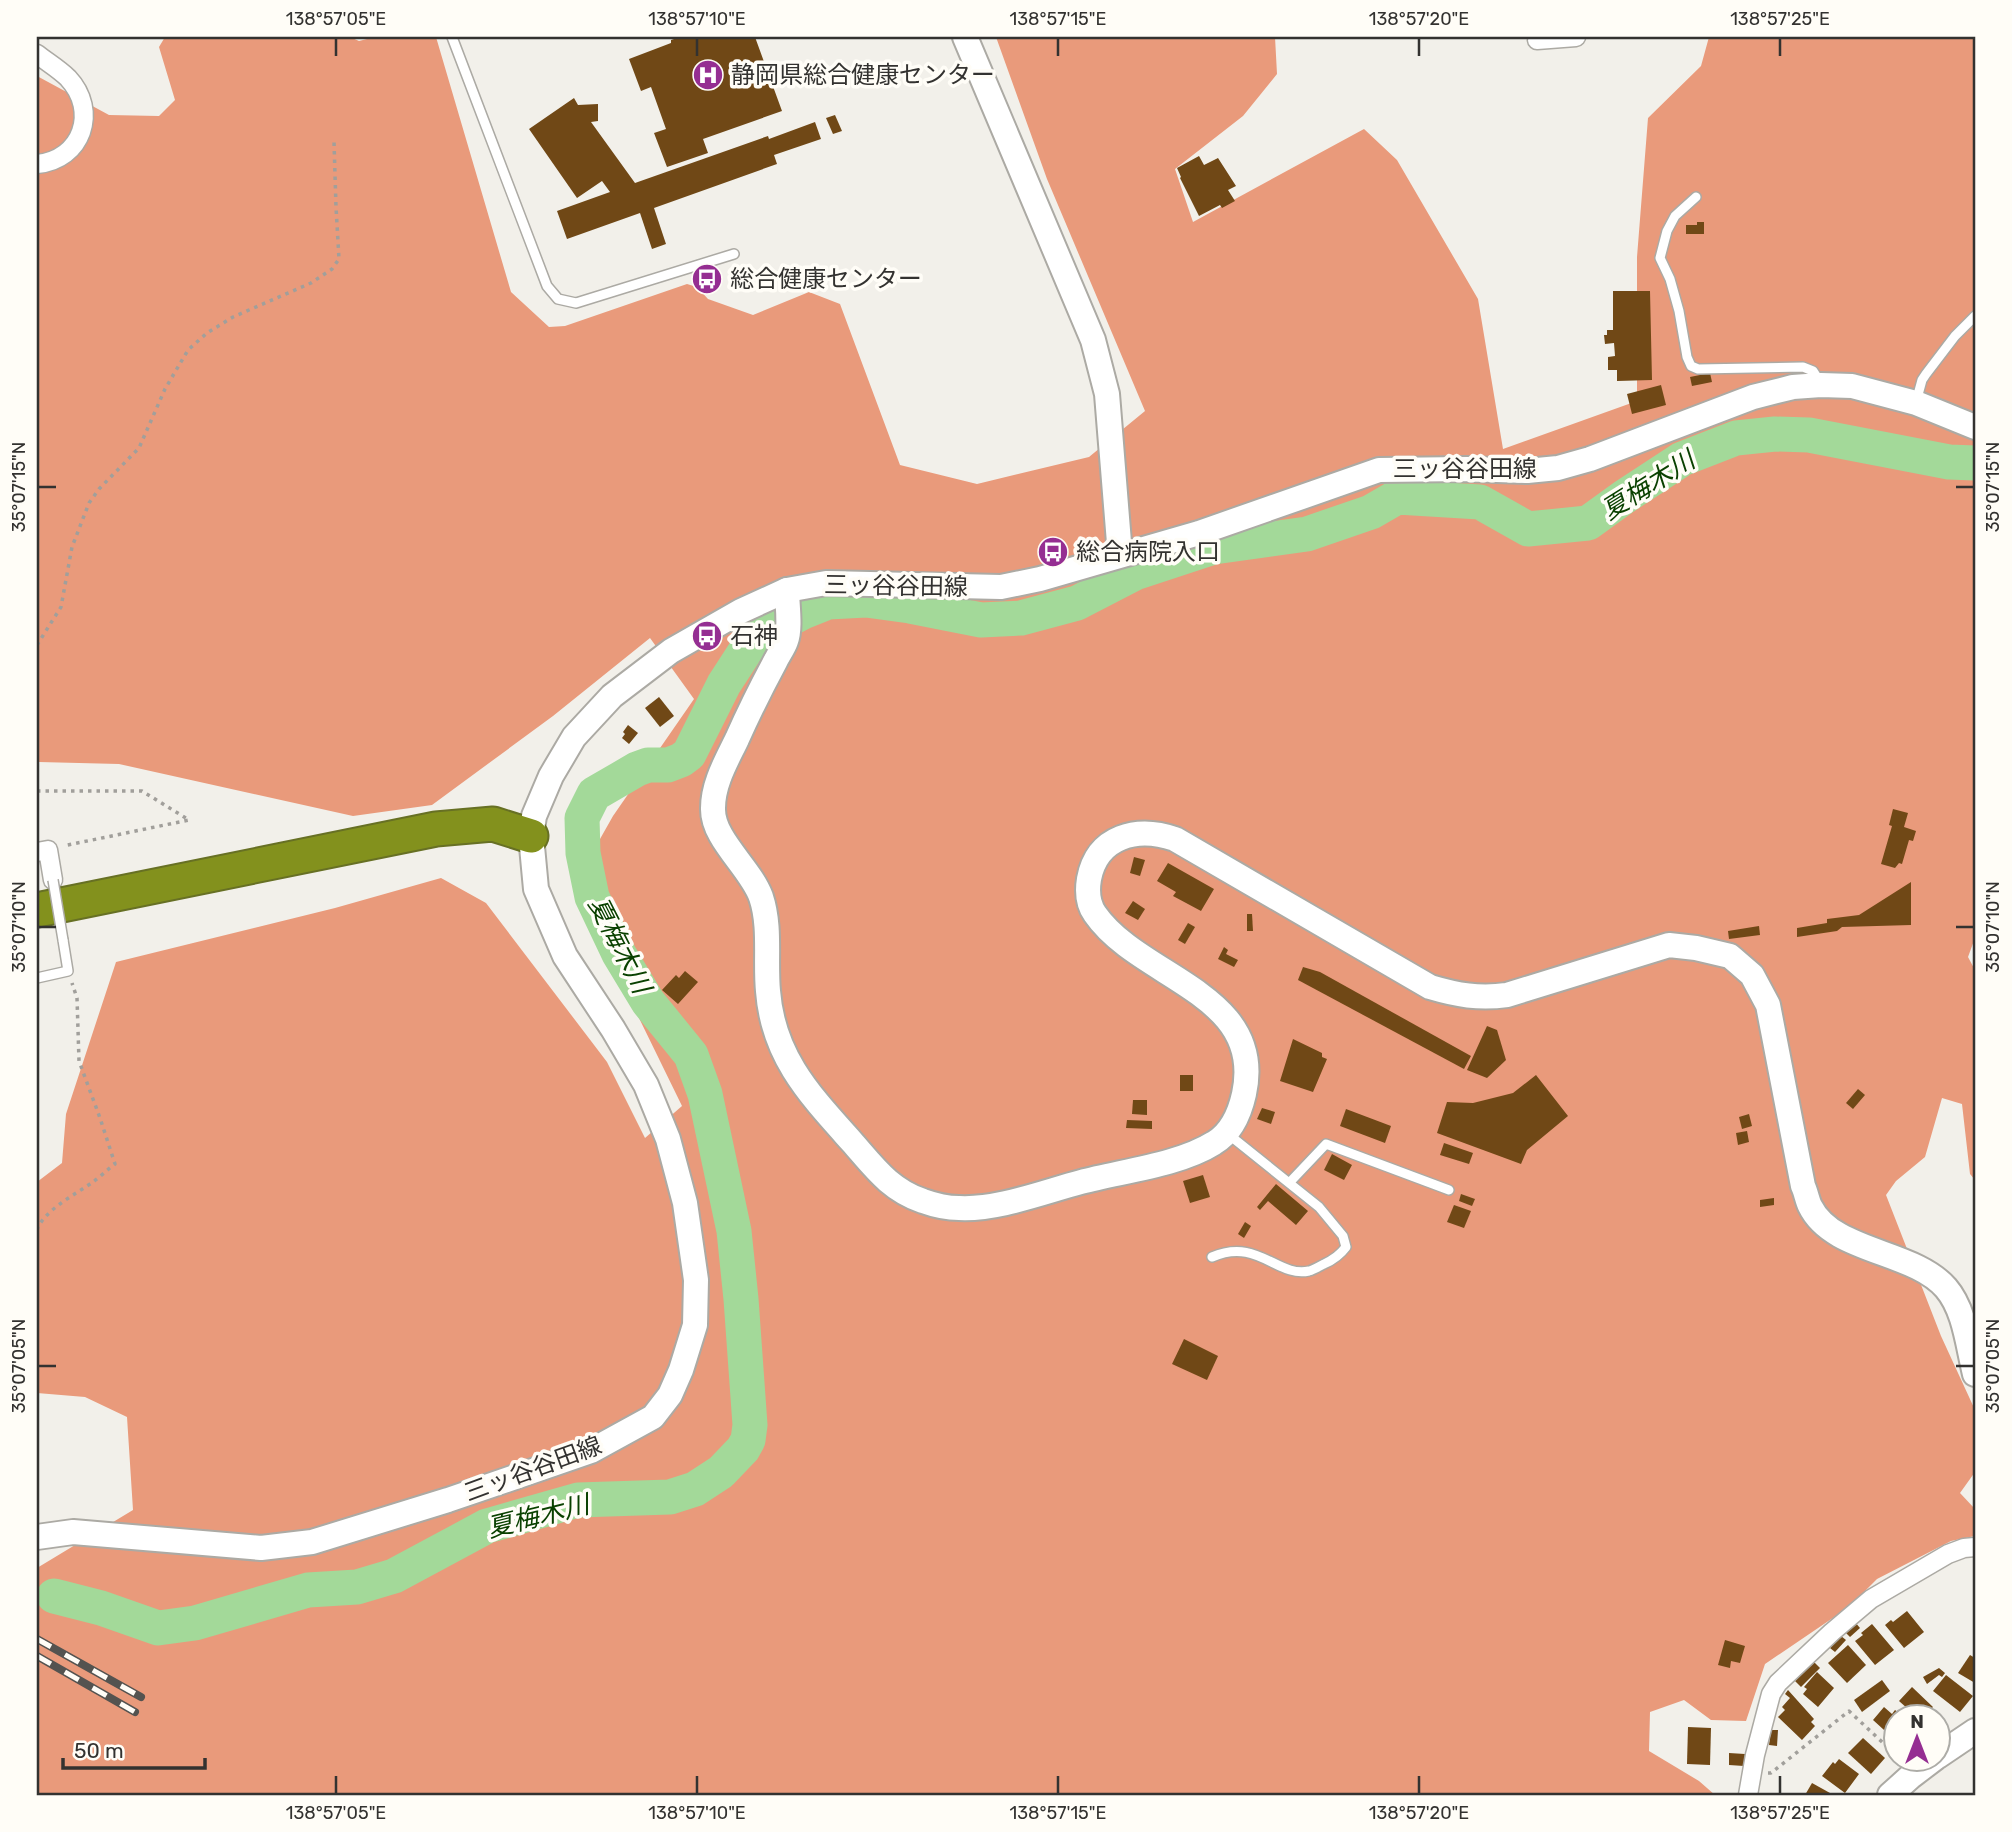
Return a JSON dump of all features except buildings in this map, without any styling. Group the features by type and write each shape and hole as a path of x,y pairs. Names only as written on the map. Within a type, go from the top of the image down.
{"highway":[{"path":"37,910 436,830 493,824 531,836"},
{"path":"50,933 230,891 440,847 493,843 531,836"}],"street":[{"path":"965,37 1093,340 1101,366 1107,394 1120,555"},
{"path":"1537,40 1576,37"},
{"path":"37,54 69,79 81,99 84,121 78,141 67,153 50,162 37,163"},
{"name":"三ッ谷谷田線","path":"37,1537 73,1532 261,1548 312,1542 448,1500 591,1451 653,1417 670,1395 695,1325 696,1280 685,1203 668,1139 646,1085 565,956 537,889 531,836 534,816 551,776 574,737 612,696 671,651 741,611 787,593 826,583 1001,587 1040,579 1199,533 1379,470 1527,471 1558,468 1590,459 1752,397 1793,387 1821,384 1852,386 1916,403 1975,427"},
{"path":"787,593 788,638 719,778 712,810 720,834 760,893 767,920 766,974 770,1015 783,1050 801,1083 894,1188 925,1202 960,1209 1007,1203 1185,1157 1215,1142 1226,1133 1243,1099 1247,1077 1244,1050 1239,1037 1229,1020 1207,1000 1117,938 1096,915 1087,890 1091,872 1101,853 1117,839 1144,833 1164,835 1430,987 1458,995 1485,998 1507,995 1669,945 1730,956 1752,975 1768,1005 1804,1186 1811,1207 1833,1232 1923,1270 1947,1289 1956,1304 1963,1325 1975,1374"},
{"path":"42,851 53,880"},
{"path":"1748,1795 1766,1713 1778,1682 1871,1599 1948,1554 1975,1547"},
{"path":"1952,1747 1975,1731"},
{"path":"1890,1795 1917,1772"}],"lane":[{"path":"452,37 547,286 558,299 576,303 734,254"},
{"path":"1696,197 1675,216 1667,231 1660,258 1670,279 1691,366 1698,369 1804,367 1813,371 1821,384"},
{"path":"1916,403 1926,374 1955,336 1975,316"},
{"path":"37,978 68,971 50,933 53,880"},
{"path":"1212,1257 1231,1251 1250,1252 1284,1267 1308,1271 1340,1254 1346,1247 1343,1236 1319,1207 1226,1133"},
{"path":"1290,1182 1326,1144 1449,1189"}],"path":[{"path":"37,645 61,607 72,547 89,503 139,448 165,389 188,350 206,333 233,317 311,283 332,269 339,258 334,142"},
{"path":"37,791 142,791 189,820 42,851"},
{"path":"37,1230 39,1224 63,1202 115,1164 79,1061 77,998 68,971"},
{"path":"1752,1771 1771,1773 1849,1711 1882,1742"}],"shaded area":[{"path":"165,37 350,37 359,41 375,37 436,37 511,292 549,327 565,326 687,284 697,287 708,299 753,315 809,292 840,304 900,465 977,484 1089,457 1145,411 1047,179 996,37 1275,37 1277,74 1243,116 1175,169 1193,222 1364,129 1397,160 1478,299 1503,449 1637,401 1637,257 1648,118 1701,66 1709,37 1975,37 1975,938 1968,957 1975,970 1975,1180 1970,1174 1962,1104 1942,1098 1925,1157 1896,1181 1886,1195 1941,1336 1975,1410 1975,1472 1960,1493 1975,1509 1975,1536 1951,1541 1877,1579 1849,1607 1765,1664 1746,1721 1711,1720 1684,1700 1650,1712 1649,1751 1699,1781 1715,1795 37,1795 37,1568 133,1510 127,1417 85,1397 37,1393 37,1182 62,1163 66,1114 116,962 335,908 441,878 486,903 607,1062 645,1138 682,1106 574,885 613,816 694,699 650,638 553,716 432,805 353,816 119,764 39,762 37,759 37,76 109,115 159,116 175,100 159,47"}],"waterway":[{"name":"夏梅木川","path":"54,1596 101,1608 158,1628 195,1623 308,1590 357,1587 394,1576 487,1526 578,1500 670,1497 695,1489 721,1472 743,1449 748,1440 750,1425 734,1231 705,1094 691,1055 648,1002 619,954 592,897 583,853 582,818 594,794 637,769 648,765 668,765 689,754 724,684 748,647 765,632 828,602 866,600 981,620 1021,618 1077,603 1135,573 1214,547 1307,534 1371,512 1397,497 1480,502 1528,529 1588,523 1682,459 1736,438 1775,434 1809,435 1949,462 1975,463"}],"railway":[{"path":"37,1639 141,1697"},
{"path":"37,1656 135,1712"}],"place":[{"name":"静岡県総合健康センター","path":"708,75"},
{"name":"総合健康センター","path":"707,279"},
{"name":"総合病院入口","path":"1053,552"},
{"name":"石神","path":"707,636"}]}
